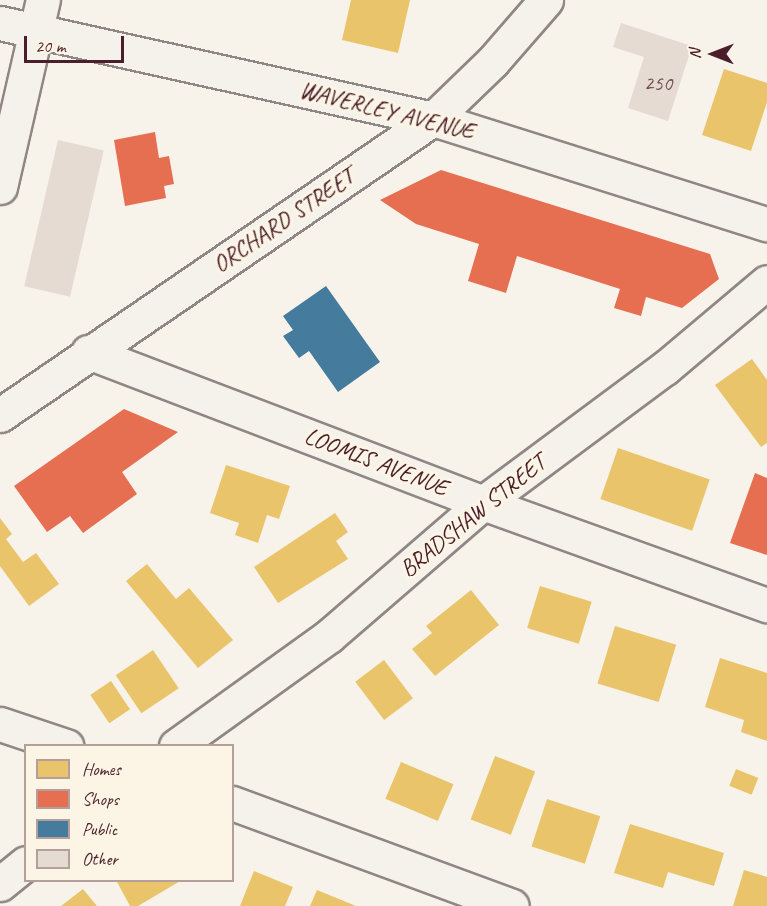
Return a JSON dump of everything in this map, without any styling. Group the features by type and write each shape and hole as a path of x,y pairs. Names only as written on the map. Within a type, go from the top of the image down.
{"street":[{"name":"ORCHARD STREET","path":"0,415 88,352 433,119 493,61 546,0"},
{"name":"WAVERLEY AVENUE","path":"0,23 40,15 433,119 767,224"},
{"path":"0,187 40,15"},
{"name":"BRADSHAW STREET","path":"179,744 329,636 483,503 665,368 767,282"},
{"name":"LOOMIS AVENUE","path":"88,352 483,503 767,605"},
{"path":"0,724 60,744"},
{"path":"234,804 512,906"},
{"path":"0,884 24,865"}],"building: Homes":[{"path":"351,0 410,0 398,53 342,40"},
{"path":"724,69 767,83 767,102 751,151 702,135"},
{"path":"752,359 767,380 767,443 761,447 715,385"},
{"path":"618,448 710,480 692,531 600,499"},
{"path":"226,465 290,486 279,519 267,515 258,543 235,535 239,523 210,513"},
{"path":"335,513 348,532 336,541 348,559 278,603 254,567"},
{"path":"0,518 12,534 6,539 23,562 36,553 59,584 29,606 0,566"},
{"path":"147,564 176,599 189,588 233,640 198,668 126,581"},
{"path":"540,586 592,602 579,644 527,628"},
{"path":"471,590 499,625 435,676 412,649 432,633 426,626"},
{"path":"615,626 676,645 659,702 597,683"},
{"path":"153,650 179,688 141,713 116,675"},
{"path":"720,658 767,673 767,741 741,732 744,720 705,707"},
{"path":"384,660 413,698 384,720 355,682"},
{"path":"111,681 130,709 109,723 90,695"},
{"path":"495,756 535,771 511,835 471,819"},
{"path":"401,762 453,784 438,821 385,799"},
{"path":"736,769 758,778 752,795 729,786"},
{"path":"547,799 600,816 585,864 532,847"},
{"path":"630,824 724,853 714,886 668,872 663,888 614,873"},
{"path":"744,870 767,877 767,906 733,906"},
{"path":"254,871 293,887 285,906 240,906"},
{"path":"117,882 179,882 138,906 130,906"},
{"path":"83,889 97,906 61,906"},
{"path":"317,890 356,906 310,906"}],"building: Shops":[{"path":"155,132 159,158 169,156 174,184 164,186 166,198 125,206 114,140"},
{"path":"441,170 710,254 719,279 682,308 646,297 641,316 614,308 620,289 517,256 506,293 468,281 479,244 416,224 380,200"},
{"path":"124,409 178,432 122,472 137,494 83,533 70,516 47,532 14,486"},
{"path":"755,473 767,478 767,555 730,543"}],"building: Public":[{"path":"326,286 380,362 338,392 309,351 299,358 283,336 293,330 283,316"}],"building: Other":[{"path":"621,23 692,46 668,121 628,108 644,57 613,47"},
{"path":"58,140 104,151 70,297 24,286"}]}
